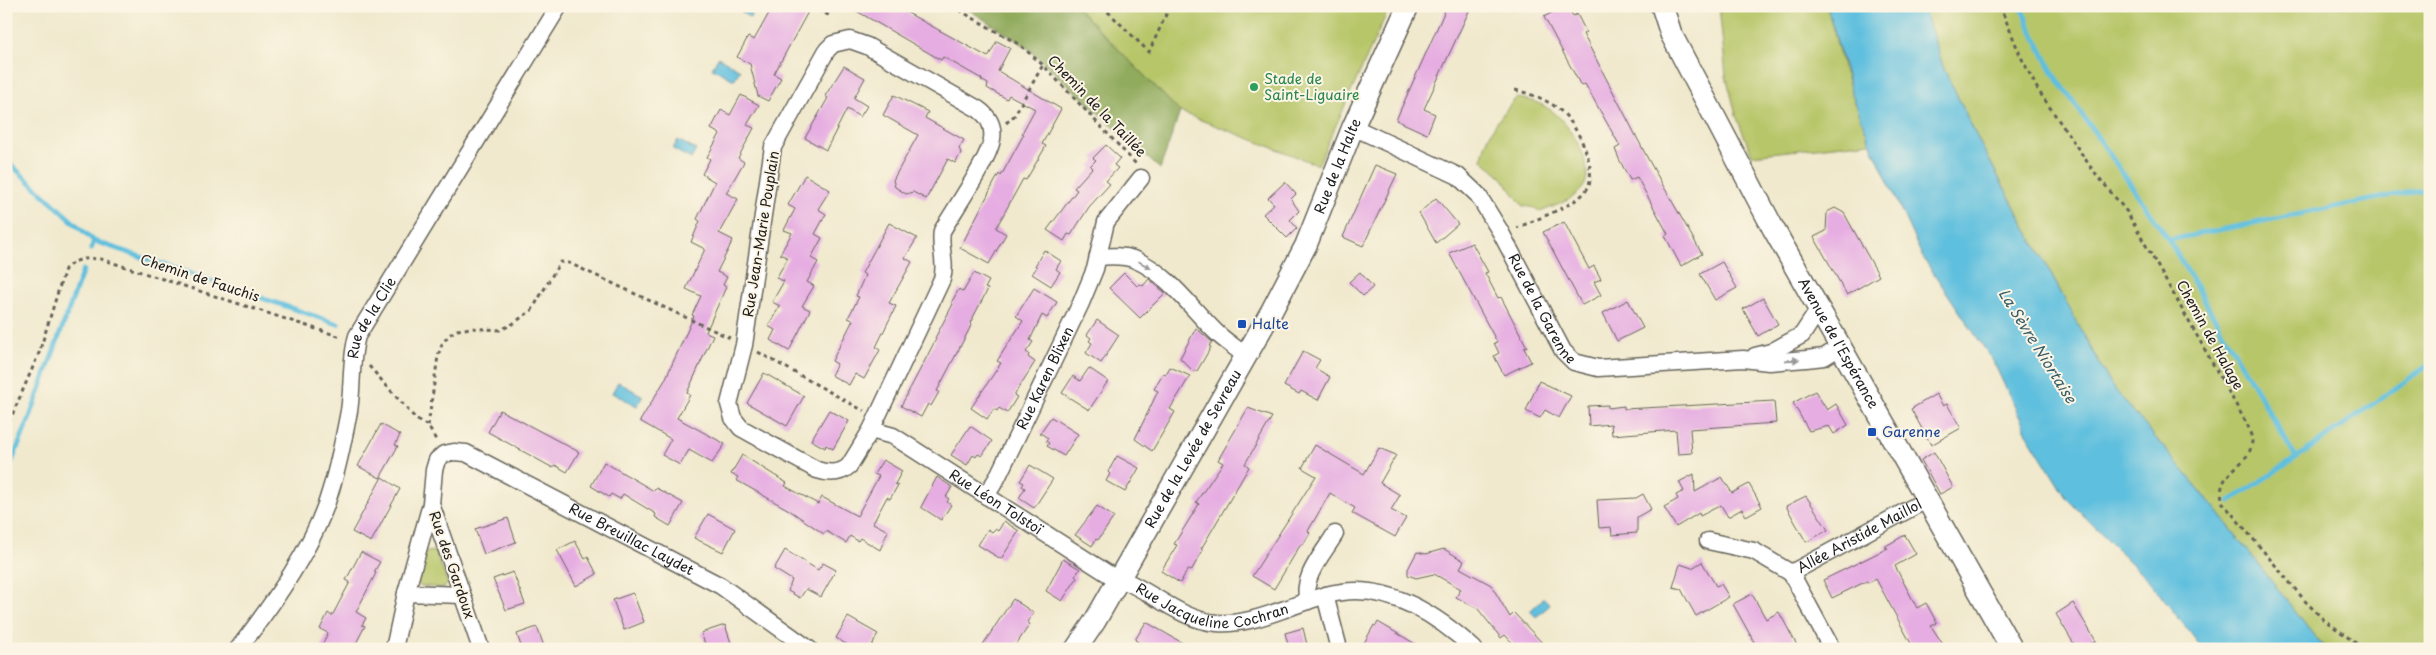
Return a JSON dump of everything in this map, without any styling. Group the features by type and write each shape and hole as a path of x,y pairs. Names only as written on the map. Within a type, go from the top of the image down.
{"street":[{"name":"Rue de la Clie","path":"238,649 293,568 318,523 331,490 349,409 354,348 357,336 559,6"},
{"name":"Rue de la Halte","path":"1306,245 1353,127 1408,6"},
{"name":"Avenue de l'Espérance","path":"1647,6 1661,28 1671,34"},
{"name":"Avenue de l'Espérance","path":"1662,6 1671,34 1773,228 2012,649"},
{"name":"Rue Jean-Marie Pouplain","path":"850,40 867,46 978,109 990,122 993,137 981,163 942,231 940,241 944,273 942,280 874,423 849,466 844,471 828,473 817,470 741,428 733,418 729,404 744,345 773,147 827,50 833,44 850,40"},
{"name":"Rue de la Garenne","path":"1353,127 1458,176 1478,195 1502,235 1563,350 1574,362 1598,368 1743,359 1770,362 1824,357 1840,347"},
{"name":"Rue Karen Blixen","path":"986,496 997,478 1081,302 1098,257 1106,222 1141,178"},
{"name":"Rue de la Levée de Sevreau","path":"1076,649 1246,356 1306,245"},
{"path":"1098,257 1113,256 1134,259 1148,266 1163,278 1218,334 1246,356"},
{"path":"1743,359 1771,352 1802,335 1819,309"},
{"name":"Rue Léon Tolstoï","path":"874,423 1110,575 1118,578"},
{"name":"Rue Breuillac Laydet","path":"444,454 466,453 721,586 809,649"},
{"name":"Rue des Gardoux","path":"444,454 437,460 434,470 431,504 481,649"},
{"name":"Allée Aristide Maillol","path":"1792,573 1928,500"},
{"path":"394,649 406,593 431,504"},
{"name":"Rue Jacqueline Cochran","path":"1308,601 1305,593 1307,581 1335,534"},
{"name":"Allée Aristide Maillol","path":"1708,541 1754,551 1792,573 1832,649"},
{"name":"Rue Jacqueline Cochran","path":"1118,578 1132,582 1187,615 1214,623 1251,620 1325,595 1356,590 1374,592 1401,599 1452,630 1474,649"},
{"path":"406,593 462,595"},
{"path":"1325,595 1339,649"}],"path":[{"path":"811,6 832,17"},
{"name":"Chemin de la Taillée","path":"952,6 1020,46 1042,64 1141,169 1141,178"},
{"path":"1102,6 1149,52 1170,6"},
{"name":"Chemin de Halage","path":"2000,6 2021,57 2038,90 2087,162 2127,212 2248,426 2252,441 2249,451 2224,480 2221,488 2223,504 2306,602 2323,619 2364,649"},
{"path":"993,137 1014,116 1042,64"},
{"path":"1502,235 1577,199 1590,185 1592,174 1586,151 1564,113 1543,99 1515,90"},
{"name":"Chemin de Fauchis","path":"6,429 39,353 66,269 74,261 84,258 101,259 341,337 354,348 416,420 428,426 444,454"},
{"path":"428,426 438,356 442,344 449,335 464,329 500,330 511,325 532,310 560,262 569,263 744,345 874,423"}],"green space":[{"path":"963,6 1076,6 1180,112 1160,169 1025,46"},
{"name":"Stade de Saint-Liguaire","path":"1076,6 1390,6 1318,165 1180,112"},
{"path":"1719,6 1827,6 1843,67 1870,142 1752,155 1737,118 1726,76"},
{"path":"1923,6 2430,6 2430,649 2329,649 2318,641 2214,507 2111,385 1979,141 1944,69"},
{"path":"1516,98 1530,100 1548,108 1558,116 1578,144 1586,166 1587,176 1585,184 1577,194 1540,212 1535,208 1523,206 1499,174 1482,160 1483,151 1490,135 1499,119"},
{"path":"435,551 448,584 443,588 420,586 416,581 424,552"}],"water":[{"path":"744,6 757,6 750,18 741,12"},
{"name":"La Sèvre Niortaise","path":"1827,6 1923,6 1944,69 1979,141 2111,385 2214,507 2318,641 2329,649 2203,649 2150,582 2067,499 2030,439 1993,361 1922,256 1870,142 1852,94"},
{"path":"718,57 740,70 734,80 712,68"},
{"path":"678,140 696,150 691,159 673,149"},
{"path":"618,382 643,396 637,406 612,393"},
{"path":"1544,598 1550,605 1536,617 1530,611"}],"building":[{"path":"773,6 802,6 809,10 774,74 781,78 768,101 758,96 750,64 737,57 748,37 754,40"},
{"path":"848,6 895,6 988,57 997,41 1010,48 998,71 1061,109 1042,144 1046,146 1026,180 1023,179 996,228 1006,234 989,264 960,248 999,174 1001,176 1024,134 1022,133 1035,109 1009,95 1007,99 987,88 988,84 982,79 943,57 941,60"},
{"path":"1447,6 1458,6 1469,11 1424,109 1435,114 1427,134 1396,120"},
{"path":"1563,6 1567,6 1573,16 1577,14 1586,32 1583,34 1648,159 1702,254 1681,266 1665,236 1668,234 1637,177 1630,180 1619,159 1615,149 1620,146 1585,84 1581,86 1544,17"},
{"path":"844,66 865,78 854,98 867,106 860,117 847,109 826,150 805,138 828,98 825,96"},
{"path":"741,95 759,105 747,125 754,128 738,158 744,162 726,193 738,199 719,233 733,240 717,272 727,277 723,285 726,287 706,332 713,335 687,393 690,395 677,418 725,444 712,463 689,450 680,465 662,455 671,439 640,421 665,380 701,296 686,289 705,249 691,242 700,221 697,219 715,182 702,174 710,159 707,157 720,134 711,129 721,110 730,115"},
{"path":"894,95 928,112 925,118 964,140 959,148 961,153 955,163 948,159 926,199 913,192 906,194 895,187 893,180 918,135 883,115"},
{"path":"1106,145 1120,158 1114,165 1118,168 1106,181 1110,184 1089,207 1071,235 1068,234 1064,241 1047,230 1077,190 1074,188 1092,168 1090,166 1096,160 1093,158"},
{"path":"1375,165 1397,174 1363,246 1343,237"},
{"path":"805,175 830,190 818,209 826,214 815,234 822,238 811,258 818,262 807,282 814,286 802,306 810,310 789,351 770,340 775,330 768,326 780,306 772,302 784,281 776,278 788,258 780,254 792,233 784,230 795,209 788,205"},
{"path":"1285,182 1296,194 1291,199 1299,211 1290,220 1297,228 1287,238 1263,214 1274,204 1268,198"},
{"path":"1436,198 1458,224 1436,243 1419,213"},
{"path":"1835,208 1844,213 1879,276 1847,295 1814,237 1826,231 1827,212"},
{"path":"1564,222 1589,269 1594,266 1601,279 1594,282 1601,295 1582,305 1543,232"},
{"path":"889,223 917,238 905,258 912,262 889,303 896,306 876,347 880,350 864,379 855,374 849,385 831,375 837,364 832,361 853,320 848,318 859,297 856,296 865,275 862,273"},
{"path":"1472,243 1488,272 1485,273 1498,298 1501,297 1527,347 1524,348 1531,362 1504,375 1494,356 1499,353 1494,343 1497,342 1449,253"},
{"path":"1044,250 1061,261 1056,269 1060,272 1051,286 1032,274"},
{"path":"1722,262 1737,288 1715,300 1700,274"},
{"path":"1360,272 1373,287 1363,296 1349,282"},
{"path":"974,273 989,281 985,288 988,289 937,391 939,392 931,406 928,404 921,417 901,406 953,304 951,303 959,289 963,292"},
{"path":"1124,273 1137,286 1140,284 1143,286 1149,279 1165,293 1140,318 1109,288"},
{"path":"1034,288 1057,302 1047,318 1042,315 1030,340 1033,342 1026,352 1029,354 1028,357 1035,362 1014,395 1017,397 1007,413 999,408 997,411 994,409 987,419 971,408 1001,363 997,361 1023,321 1016,316"},
{"path":"1763,298 1778,324 1758,336 1743,309"},
{"path":"1628,300 1643,328 1617,341 1603,313"},
{"path":"1097,320 1119,335 1101,363 1086,353 1092,343 1089,341 1091,338 1087,335"},
{"path":"1196,328 1212,342 1197,371 1193,371 1180,358"},
{"path":"1303,351 1320,360 1315,368 1330,377 1318,400 1301,391 1299,394 1284,386"},
{"path":"1170,367 1190,376 1170,409 1175,412 1152,451 1135,439 1158,391 1154,389 1163,373 1166,374"},
{"path":"1089,368 1108,381 1089,410 1062,393 1073,376 1080,381"},
{"path":"764,373 804,396 787,426 747,403"},
{"path":"1539,381 1571,396 1559,418 1545,410 1540,418 1526,411"},
{"path":"1815,391 1827,410 1836,404 1848,425 1834,434 1829,426 1809,431 1793,403"},
{"path":"1936,394 1943,406 1947,404 1961,428 1931,445 1911,409"},
{"path":"1774,401 1776,423 1690,429 1692,453 1678,454 1676,430 1612,435 1611,424 1589,426 1588,406 1608,405 1608,408 1624,406 1624,409"},
{"path":"1248,408 1272,417 1245,464 1249,467 1201,549 1203,550 1191,571 1188,569 1180,583 1161,571 1177,545 1174,544 1199,504 1196,502 1223,463 1218,460"},
{"path":"500,410 579,452 567,472 555,465 553,468 488,432"},
{"path":"829,410 849,421 833,449 826,445 825,448 811,440"},
{"path":"1051,417 1078,434 1064,456 1047,446 1049,443 1046,441 1048,438 1040,433"},
{"path":"381,424 400,435 395,445 398,446 380,478 358,466"},
{"path":"970,426 992,441 982,456 978,454 976,457 973,455 967,465 951,455"},
{"path":"1315,445 1364,474 1379,448 1396,455 1380,483 1400,495 1391,510 1406,518 1395,537 1352,513 1355,508 1330,493 1308,531 1310,533 1303,545 1301,544 1274,589 1252,576 1316,476 1302,468"},
{"path":"1934,452 1953,487 1940,494 1921,460"},
{"path":"742,455 787,483 785,486 818,504 822,497 857,516 879,476 874,474 883,460 902,471 895,484 898,485 890,499 887,497 873,523 888,531 880,550 860,538 858,541 850,536 846,543 826,531 824,534 789,510 736,480 738,477 731,474"},
{"path":"1117,456 1139,468 1125,492 1106,481 1110,474 1108,472"},
{"path":"604,462 654,491 656,488 683,503 670,526 655,517 656,514 623,494 620,499 611,494 609,497 591,486"},
{"path":"1030,465 1053,479 1034,508 1019,498 1025,488 1022,486 1024,483 1020,481"},
{"path":"1694,474 1695,492 1722,477 1732,493 1749,484 1762,507 1746,516 1742,509 1728,517 1721,505 1700,516 1699,513 1676,527 1664,507 1678,499 1676,495 1684,491 1679,482"},
{"path":"382,477 400,489 371,542 352,532"},
{"path":"937,477 952,487 946,497 949,499 947,502 951,505 941,520 921,507"},
{"path":"1643,494 1651,509 1637,517 1637,533 1612,535 1611,527 1599,528 1597,500 1636,498"},
{"path":"1806,496 1828,530 1806,542 1786,506"},
{"path":"1097,506 1114,517 1092,546 1075,535"},
{"path":"708,514 735,529 723,552 694,538"},
{"path":"508,518 516,542 484,554 475,529"},
{"path":"1004,521 1019,531 1001,559 978,545 988,529 992,532 995,529 998,531"},
{"path":"1905,535 1916,554 1895,566 1917,608 1926,603 1937,623 1931,626 1946,649 1914,649 1876,579 1868,583 1867,581 1832,598 1823,580 1888,548 1884,547"},
{"path":"575,541 585,559 588,557 597,574 576,586 557,550"},
{"path":"1444,549 1464,561 1460,568 1491,585 1510,617 1514,613 1548,649 1518,649 1505,635 1501,638 1478,609 1456,597 1461,589 1434,574 1416,578 1408,575 1408,569 1417,552 1426,554"},
{"path":"785,550 818,570 823,563 836,570 821,597 806,589 800,598 788,591 792,580 774,569"},
{"path":"361,552 380,562 356,612 366,618 362,625 365,626 353,649 320,649 328,633 320,629 328,613 332,616 350,582 346,580"},
{"path":"1063,559 1080,569 1075,576 1077,578 1062,601 1046,591"},
{"path":"1702,562 1716,586 1721,584 1729,597 1696,616 1681,589 1673,587 1680,564 1692,568"},
{"path":"513,572 525,604 506,610 493,579"},
{"path":"633,593 644,622 624,630 613,600"},
{"path":"1752,594 1766,619 1779,612 1799,649 1758,649 1733,604"},
{"path":"1013,599 1034,613 1027,622 1030,624 1013,649 980,649"},
{"path":"2073,603 2096,641 2083,649 2077,649 2056,614"},
{"path":"848,617 878,634 870,649 854,649 836,638"},
{"path":"1146,622 1193,649 1150,649 1135,640"},
{"path":"1378,622 1424,649 1374,649 1364,643 1374,625 1376,626"},
{"path":"725,625 733,649 707,649 701,633"},
{"path":"537,627 545,649 522,649 517,634"},
{"path":"1303,628 1308,649 1289,649 1285,633"}],"waterway":[{"path":"2020,6 2052,71 2169,240 2296,458"},
{"path":"6,160 94,241 338,324"},
{"path":"2169,240 2430,188"},
{"path":"91,249 94,241"},
{"path":"6,475 29,420 83,270"},
{"path":"2230,501 2296,458 2430,364"}],"place":[{"name":"Stade de Saint-Liguaire","path":"1254,87"},
{"name":"Halte","path":"1242,324"},
{"name":"Garenne","path":"1872,432"}]}
